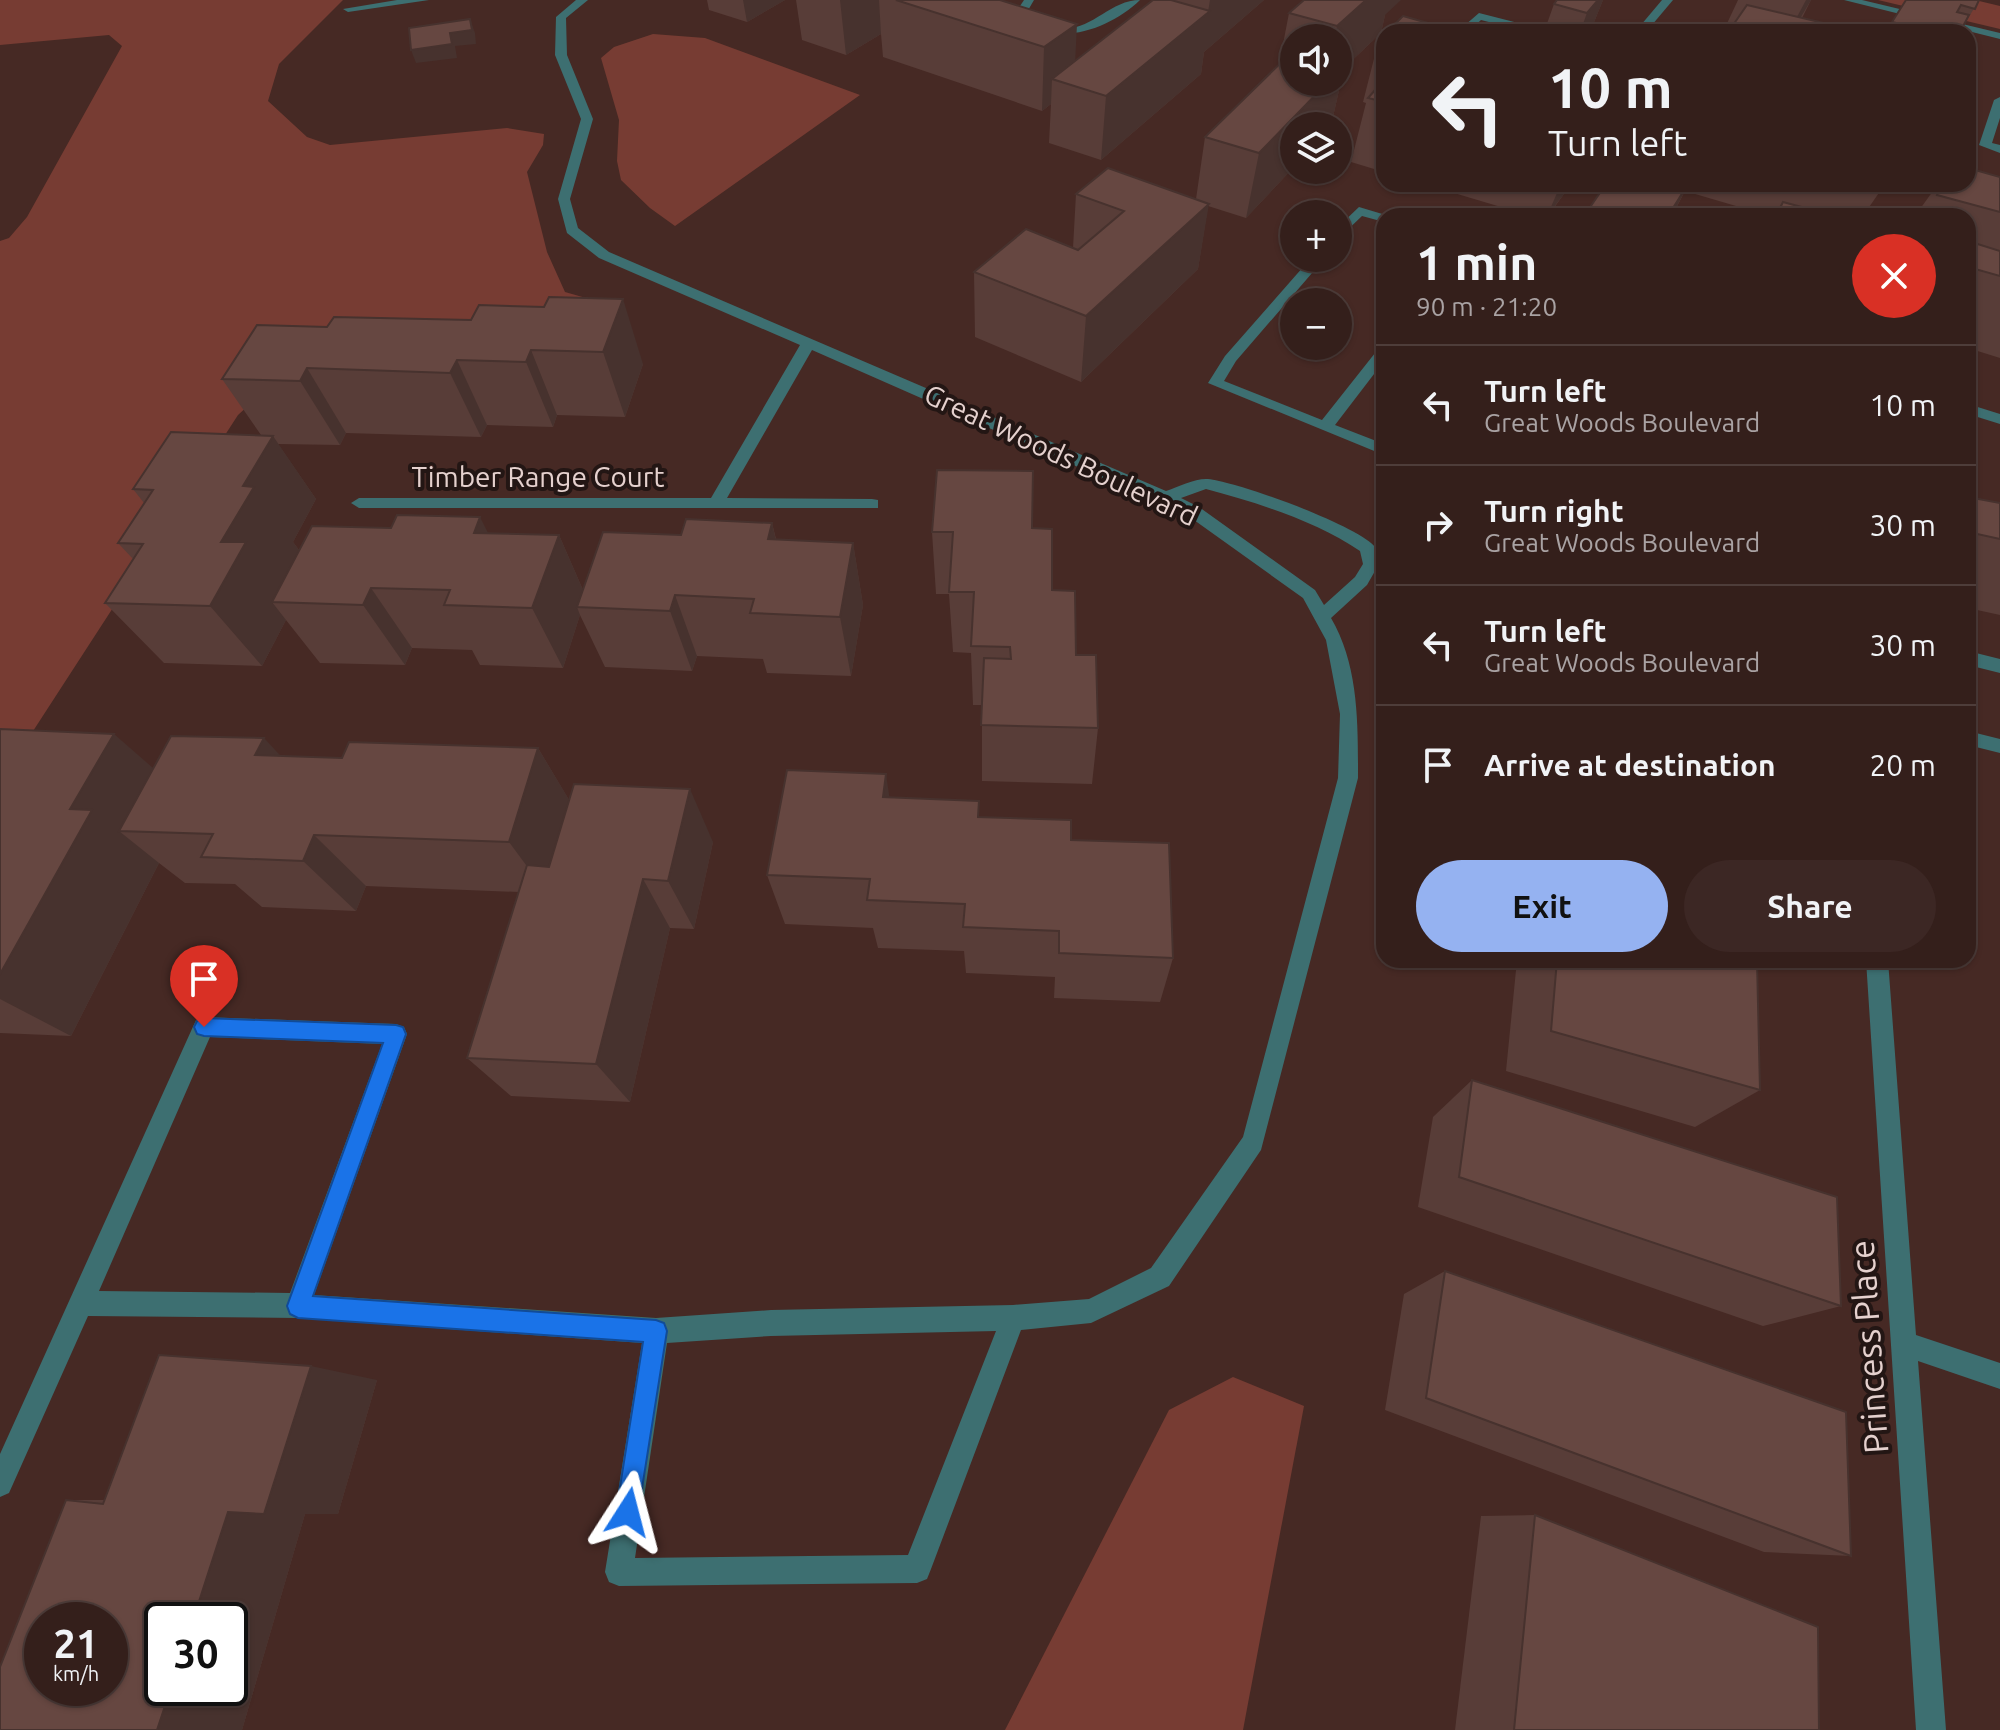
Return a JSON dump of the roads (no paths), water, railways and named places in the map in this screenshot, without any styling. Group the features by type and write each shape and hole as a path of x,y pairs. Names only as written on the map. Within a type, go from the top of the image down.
{"street":[{"path":"348,9 424,0"},
{"path":"573,0 582,0"},
{"name":"Great Woods Boulevard","path":"81,1303 298,1306 656,1331 771,1323 1013,1318 1091,1311 1160,1277 1253,1142 1348,778 1349,714 1335,640 1309,594 1193,511 1165,497 604,255 572,230 564,199 587,119 561,55 561,17 582,0"},
{"path":"1029,0 1021,12 1026,17 1071,33 1095,27 1135,0"},
{"path":"1647,24 1668,0"},
{"path":"1849,0 1950,24"},
{"path":"1470,24 1479,16 1510,24"},
{"path":"1976,30 2000,36"},
{"path":"2000,100 1985,145 2000,149"},
{"path":"1949,192 2000,206"},
{"path":"1352,219 1359,211 1376,216"},
{"path":"1306,272 1230,359 1215,383 1376,447"},
{"path":"716,504 809,342"},
{"path":"1325,427 1376,361"},
{"path":"1976,412 2000,419"},
{"path":"1165,497 1206,484 1238,492 1342,531 1368,548 1371,564 1361,581 1322,617"},
{"name":"Timber Range Court","path":"359,503 872,504"},
{"path":"1976,660 2000,666"},
{"path":"1976,740 2000,746"},
{"name":"Princess Place","path":"1878,968 1931,1730"},
{"path":"0,1484 204,1027 396,1034 298,1306"},
{"path":"656,1331 619,1572 917,1569 1013,1318"},
{"path":"1903,1343 2000,1376"}]}
